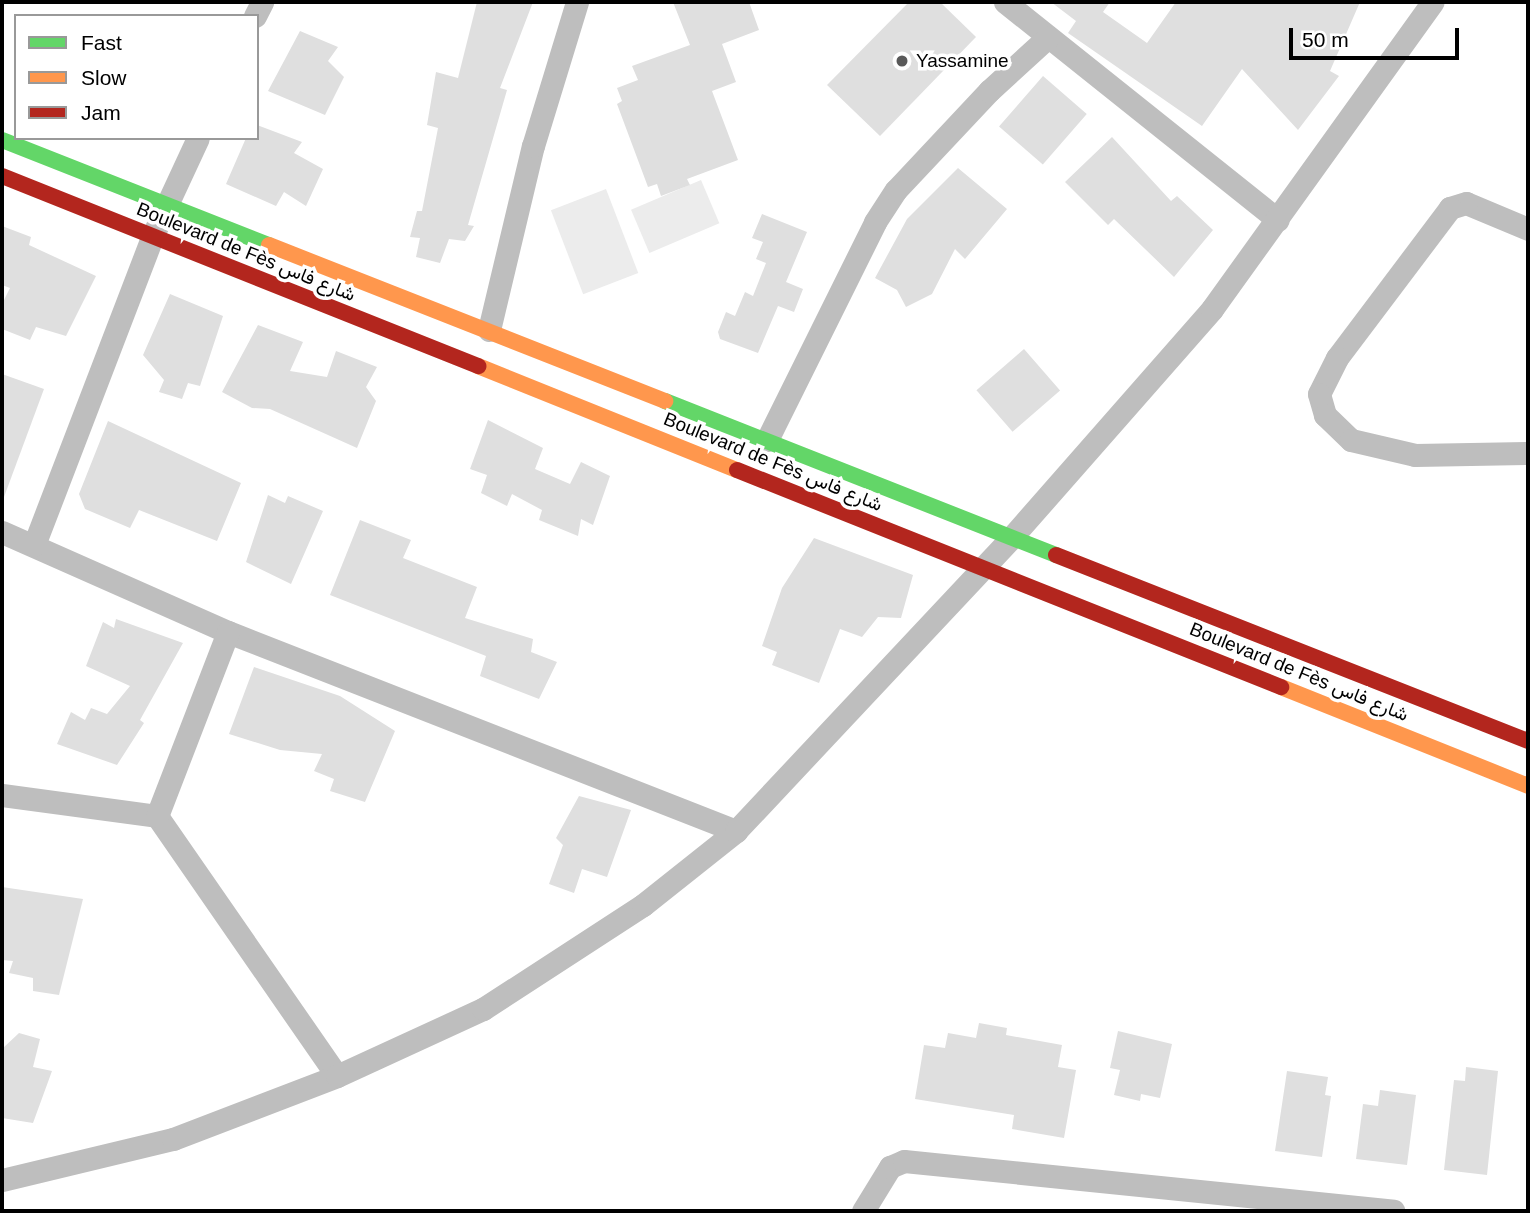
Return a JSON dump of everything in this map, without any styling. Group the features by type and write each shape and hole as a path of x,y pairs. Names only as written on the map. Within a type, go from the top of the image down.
{"main road":[{"name":"Boulevard de Fès شارع فاس","path":"2,140 1528,741"},
{"name":"Boulevard de Fès شارع فاس","path":"2,176 1528,786"}],"street":[{"path":"489,330 533,146 576,2"},
{"path":"1005,2 1278,220"},
{"path":"2,1180 173,1139 337,1076 483,1009 575,952 736,831 983,569 1212,309 1433,2"},
{"path":"767,440 889,201 989,91 1048,37"},
{"path":"34,545 152,237 197,140"},
{"path":"1528,229 1466,203 1450,208 1337,358 1319,394 1325,415 1351,440 1415,455 1528,453"},
{"path":"2,533 228,632 736,831"},
{"path":"157,816 228,632"},
{"path":"2,795 157,816 337,1076"},
{"path":"863,1211 890,1167 904,1161 1393,1211"}],"shaded area":[{"path":"701,180 719,223 649,253 631,210"},
{"path":"606,189 638,273 583,294 551,210"}],"building":[{"path":"477,2 533,2 500,88 507,90 468,225 474,226 465,241 449,239 440,263 416,257 420,238 410,237 417,211 422,211 438,128 427,125 436,72 458,78"},
{"path":"673,2 749,2 759,30 722,44 736,82 712,91 738,160 687,179 690,185 661,196 657,184 648,187 617,104 622,101 617,88 638,80 632,66 690,45"},
{"name":"Yassamine","path":"909,2 940,2 976,37 880,136 827,85"},
{"path":"1051,2 1110,2 1103,12 1147,43 1176,2 1360,2 1330,71 1339,76 1298,130 1242,69 1202,126 1068,33 1076,21"},
{"path":"300,31 338,47 328,61 344,77 325,115 268,91"},
{"path":"1043,76 1087,114 1043,165 999,127"},
{"path":"259,126 302,142 294,153 323,169 306,206 284,192 276,206 226,184 245,140 259,140"},
{"path":"1112,137 1171,201 1177,196 1213,230 1174,277 1114,219 1108,225 1065,182"},
{"path":"958,168 1007,209 965,259 955,249 932,294 906,307 897,290 875,278 907,219"},
{"path":"762,214 807,232 786,282 803,289 794,312 778,306 758,353 720,339 718,332 726,312 735,316 745,292 753,296 766,263 756,259 763,242 752,238"},
{"path":"2,226 31,237 29,245 96,276 66,336 36,327 30,340 2,329 2,304 10,288 2,285"},
{"path":"170,294 223,316 200,386 188,383 182,399 159,392 164,380 143,355"},
{"path":"258,325 303,342 290,371 327,377 336,351 377,367 366,387 376,401 357,448 270,409 252,408 222,392"},
{"path":"1024,349 1060,391 1013,432 976,390"},
{"path":"2,374 44,389 4,497 2,497"},
{"path":"488,420 543,448 535,469 570,484 581,462 610,476 593,525 581,519 578,536 539,520 542,510 512,494 507,506 481,493 487,475 470,469"},
{"path":"108,421 241,483 217,541 139,510 130,528 85,509 79,494"},
{"path":"268,495 285,503 288,496 323,511 291,584 246,562"},
{"path":"360,520 411,540 403,558 477,587 465,618 533,639 531,652 557,662 539,699 480,676 486,656 330,595"},
{"path":"814,538 913,575 901,618 878,617 862,637 840,629 819,683 772,665 777,652 762,646 782,588"},
{"path":"116,619 183,643 140,720 144,723 117,765 57,744 71,712 85,720 91,708 107,714 130,686 86,666 103,622 114,628"},
{"path":"254,667 340,696 395,731 365,802 330,791 334,779 314,771 322,754 280,750 229,734"},
{"path":"579,796 631,810 607,877 582,869 574,893 549,884 563,845 556,838"},
{"path":"2,887 83,899 59,995 33,991 33,978 9,973 13,961 2,960"},
{"path":"979,1023 1007,1028 1006,1035 1062,1045 1058,1067 1076,1070 1064,1138 1012,1129 1014,1115 915,1099 924,1045 945,1048 948,1033 976,1038"},
{"path":"1118,1031 1172,1044 1160,1098 1141,1094 1140,1101 1114,1095 1120,1070 1110,1068"},
{"path":"19,1033 40,1039 33,1067 52,1071 33,1123 2,1118 2,1049"},
{"path":"1466,1067 1498,1071 1487,1175 1444,1170 1454,1080 1465,1081"},
{"path":"1287,1071 1328,1077 1325,1095 1331,1096 1322,1157 1275,1151"},
{"path":"1380,1090 1416,1095 1407,1165 1356,1159 1363,1104 1378,1106"}],"traffic: fast":[{"path":"2,140 269,245"},
{"path":"665,401 1056,555"}],"traffic: slow":[{"path":"269,245 665,401"},
{"path":"478,366 737,470"},
{"path":"1281,687 1528,786"}],"traffic: jam":[{"path":"2,176 478,366"},
{"path":"737,470 1281,687"},
{"path":"1056,555 1528,741"}],"place":[{"name":"Yassamine","path":"902,61"}]}
